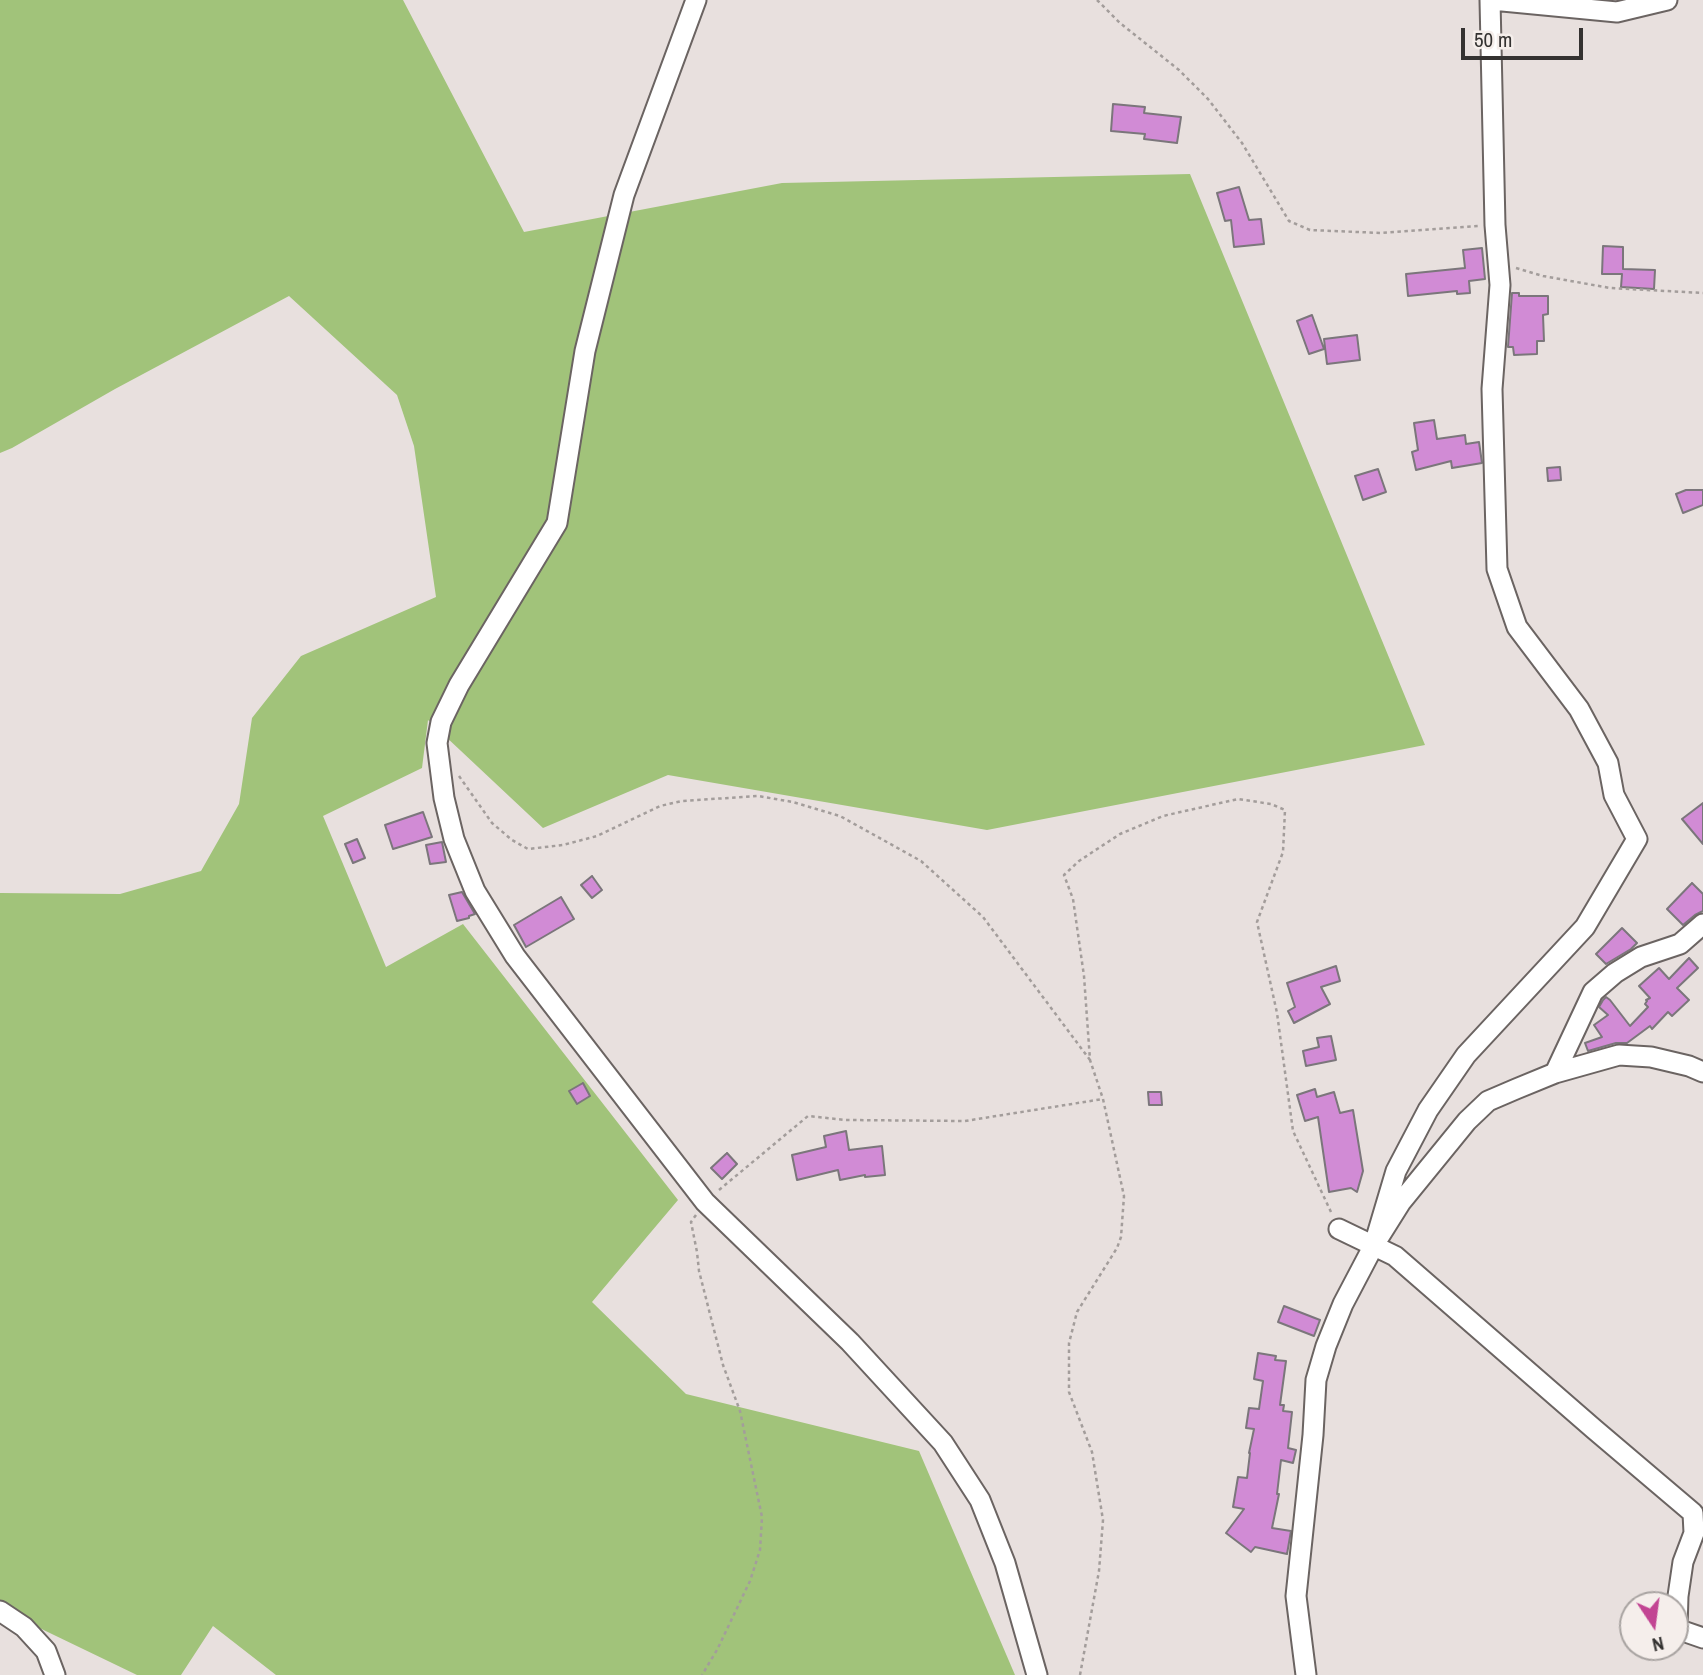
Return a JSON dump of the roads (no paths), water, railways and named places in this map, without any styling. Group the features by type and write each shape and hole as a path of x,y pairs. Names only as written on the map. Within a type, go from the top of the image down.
{"street":[{"path":"696,0 624,195 585,351 557,523 459,685 440,722 436,743 444,797 454,839 475,891 515,956 705,1202 850,1342 943,1443 980,1500 1005,1563 1037,1675"},
{"path":"1374,1245 1396,1171 1428,1110 1466,1055 1586,927 1637,839 1614,795 1608,763 1579,709 1517,627 1497,569 1492,389 1500,285 1495,225 1491,0 1617,12 1667,0"},
{"path":"1555,1073 1593,992 1615,973 1641,957 1680,944 1703,924"},
{"path":"1306,1675 1296,1596 1316,1380 1343,1304 1374,1245 1401,1202 1467,1121 1488,1101 1555,1073 1619,1055 1651,1057 1703,1072"},
{"path":"1339,1229 1395,1256 1693,1513 1694,1534 1683,1562 1676,1629 1695,1636"},
{"path":"0,1611 24,1626 46,1651 55,1675"}]}
